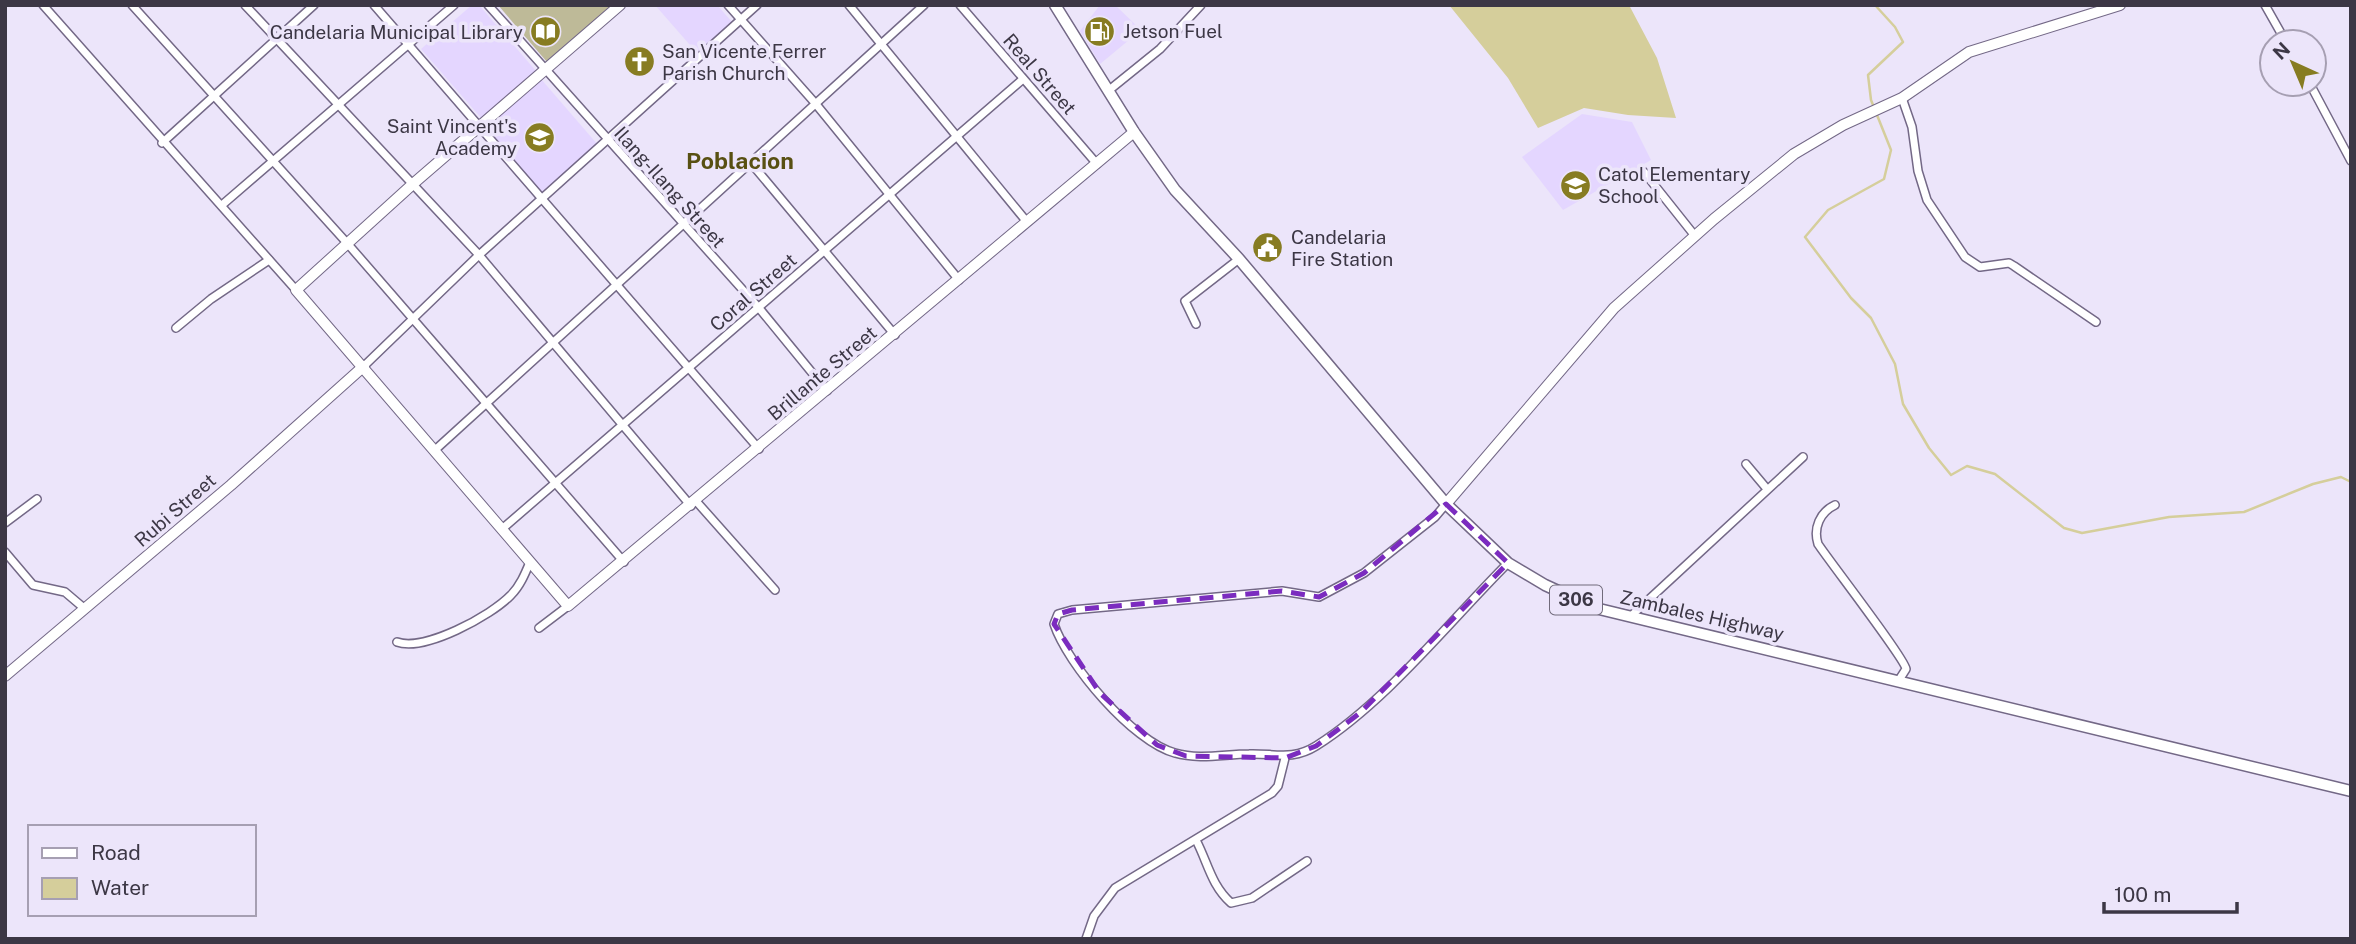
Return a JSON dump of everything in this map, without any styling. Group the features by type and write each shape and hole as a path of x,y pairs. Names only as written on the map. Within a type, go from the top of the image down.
{"main road":[{"name":"Zambales Highway","path":"1055,5 1134,132 1175,190 1239,259 1446,504 1507,563 1570,598 1630,616 2351,791"}],"street":[{"path":"43,5 162,142 222,205 364,366 568,606 539,628"},
{"path":"132,5 347,243 624,562"},
{"path":"245,5 414,183 622,424 775,590"},
{"path":"162,142 314,5"},
{"path":"374,5 759,449"},
{"path":"222,205 454,5"},
{"name":"Ilang-Ilang Street","path":"488,5 759,308 827,391"},
{"path":"296,290 414,183 620,5"},
{"path":"728,5 815,103 959,280"},
{"path":"364,366 542,198 757,5"},
{"path":"849,5 1027,222"},
{"path":"435,450 924,5"},
{"name":"Real Street","path":"960,5 1097,164"},
{"path":"1108,91 1160,48 1201,5"},
{"path":"1507,563 1360,713 1316,746 1285,758 1248,754 1186,756 1157,746 1138,732 1100,693 1056,630 1055,616 1072,610 1282,591 1319,597 1364,573 1435,517 1598,326 1695,236 1794,154 1898,99 1969,52 2120,5"},
{"path":"2265,5 2278,28"},
{"name":"Coral Street","path":"502,529 1023,79"},
{"path":"2317,98 2351,161"},
{"path":"1898,99 1912,127 1922,188 1965,257 1980,267 2009,263 2096,322"},
{"name":"Brillante Street","path":"568,606 694,504 1134,132"},
{"path":"751,163 894,335"},
{"path":"1644,172 1695,236"},
{"path":"1196,324 1185,301 1239,259"},
{"path":"176,328 211,299 269,260"},
{"name":"Rubi Street","path":"5,676 364,366"},
{"path":"1630,616 1803,457"},
{"path":"1746,464 1767,489"},
{"path":"5,523 37,499"},
{"path":"1835,505 1826,509 1820,519 1816,533 1818,544 1889,645 1905,662 1906,669 1899,680"},
{"path":"5,552 33,585 65,592 85,609"},
{"path":"397,642 407,646 426,643 503,602 516,590 530,562"},
{"path":"1086,939 1094,916 1115,888 1272,793 1281,779 1285,758"},
{"path":"1196,840 1209,865 1210,880 1231,903 1252,898 1307,860"}],"highlighted area":[{"path":"1446,504 1508,563 1360,713 1316,746 1285,758 1186,756 1157,745 1100,693 1054,624 1058,614 1072,610 1282,591 1319,597 1364,573"}],"shaded area":[{"path":"472,5 479,5 536,71 482,119 421,49"},
{"path":"498,5 612,5 547,62"},
{"path":"655,5 717,5 732,22 697,53"},
{"path":"1100,5 1115,5 1141,30 1100,64 1080,31"},
{"name":"Saint Vincent's Academy","path":"541,79 598,145 539,195 483,130"},
{"name":"Catol Elementary School","path":"1582,114 1632,122 1651,160 1563,210 1522,157"}],"water":[{"path":"1449,5 1629,5 1657,58 1676,118 1628,115 1584,108 1538,128 1508,78"}],"waterway":[{"path":"1875,5 1895,27 1903,42 1868,75 1871,100 1891,150 1884,179 1828,210 1805,237 1851,298 1871,318 1895,364 1903,404 1929,448 1951,475 1967,466 1995,474 2064,528 2082,533 2169,517 2244,512 2313,484 2341,477 2351,482"}],"place":[{"name":"Jetson Fuel","path":"1100,31"},
{"name":"Candelaria Municipal Library","path":"546,32"},
{"name":"San Vicente Ferrer Parish Church","path":"639,62"},
{"name":"Saint Vincent's Academy","path":"540,137"},
{"name":"Catol Elementary School","path":"1575,185"},
{"name":"Candelaria Fire Station","path":"1268,248"}],"district":[{"name":"Poblacion","path":"740,161"}]}
